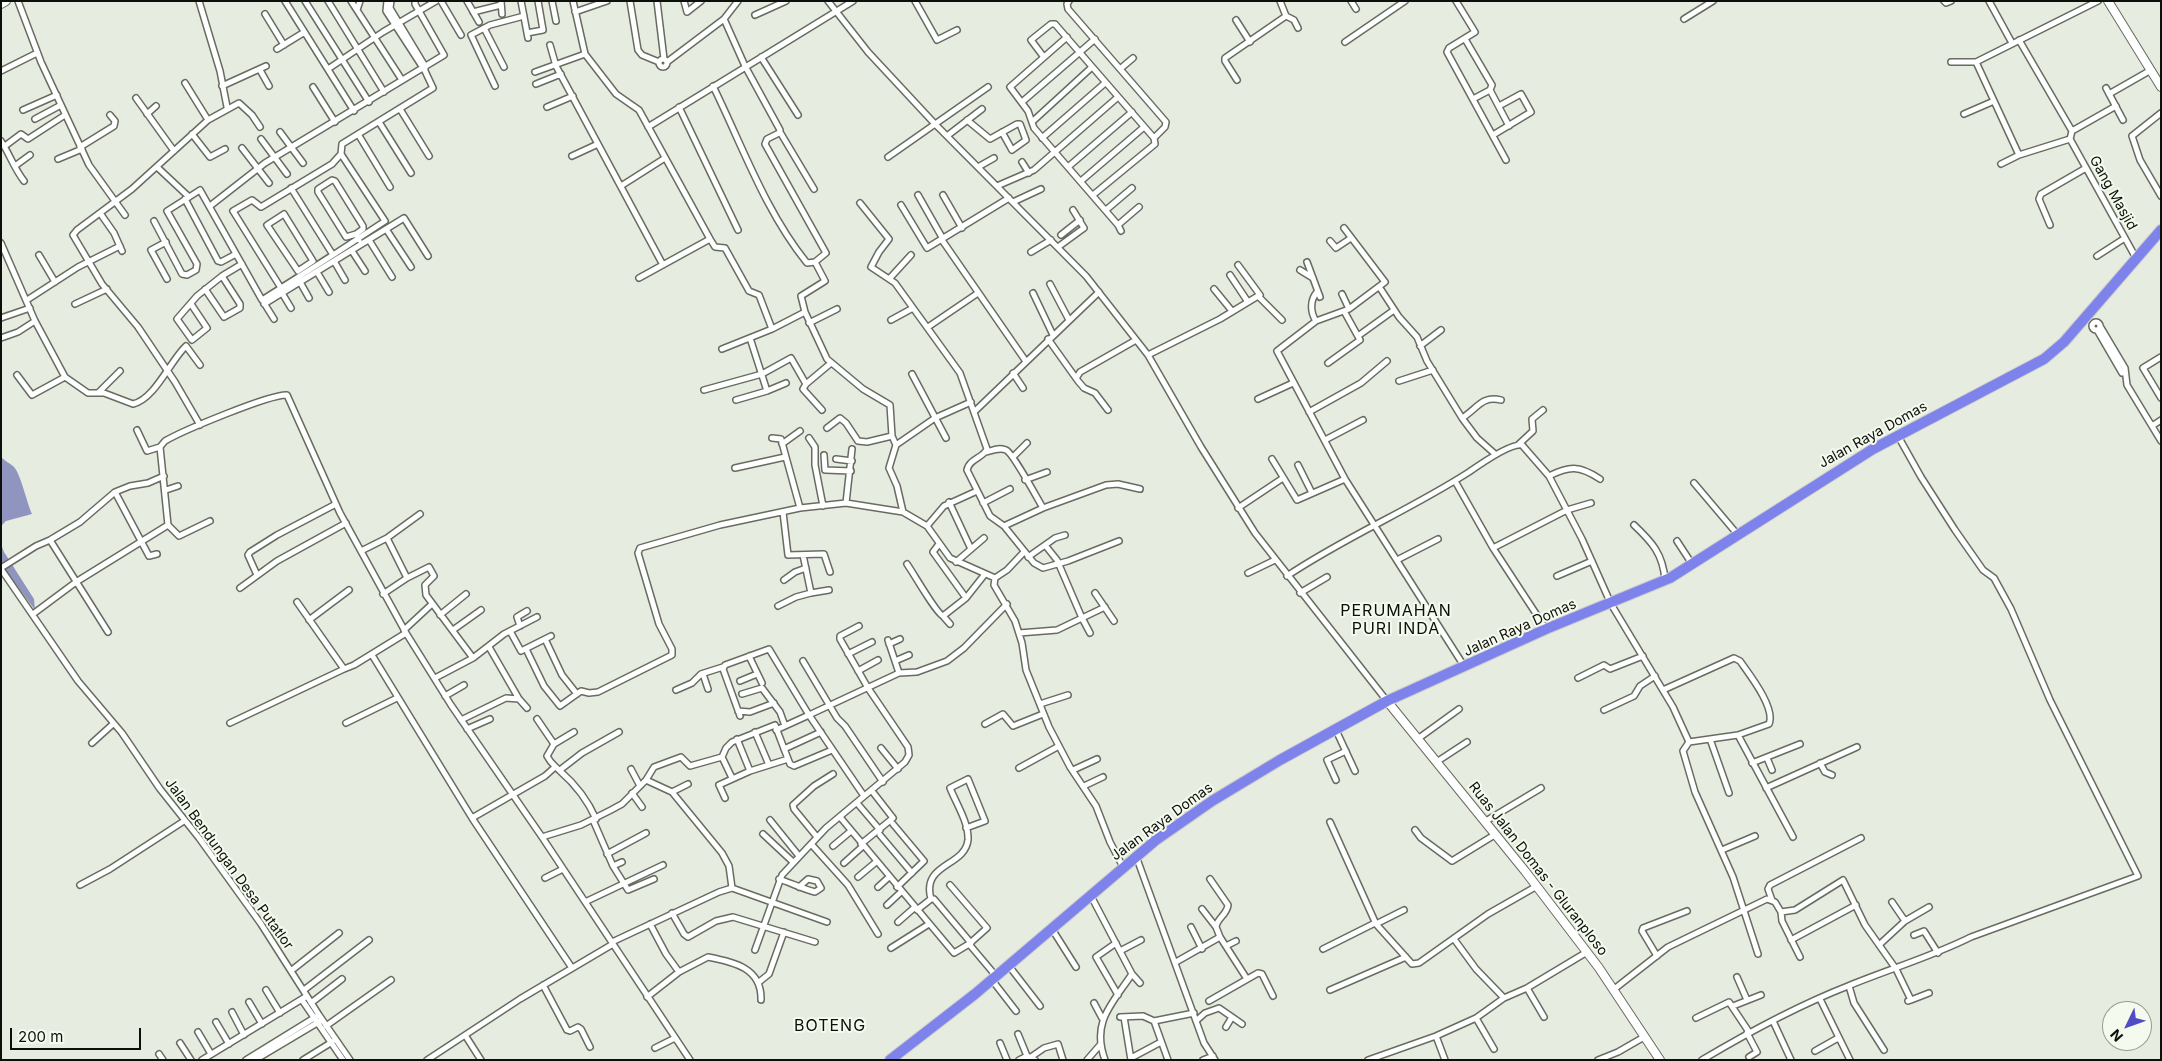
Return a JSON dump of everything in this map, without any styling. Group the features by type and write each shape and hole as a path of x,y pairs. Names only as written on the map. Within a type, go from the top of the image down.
{"highway":[{"name":"Jalan Raya Domas","path":"895,1058 1009,966 1136,856 1212,801 1335,728 1387,701 1546,629 1611,604 1665,580 1823,479 1898,436 2044,359 2091,319 2136,258 2160,231"}],"main road":[{"path":"1,4 6,1"},
{"path":"2108,1 2161,87"},
{"name":"Ruas Jalan Domas - Gluranploso","path":"1387,701 1419,738 1537,886 1587,952 1660,1060"}],"street":[{"path":"18,1 38,53 81,148 93,171 125,215"},
{"path":"199,1 227,108"},
{"path":"285,1 303,33 354,111"},
{"path":"305,1 369,102"},
{"path":"328,1 384,92"},
{"path":"351,1 402,80"},
{"path":"357,10 360,1"},
{"path":"263,302 317,272 357,237 363,229 363,226 335,181 332,180 318,189 318,192 346,237 357,237 386,221 342,154 342,144 433,88 425,71 385,8 387,1"},
{"path":"391,1 390,8 396,24"},
{"path":"210,206 257,168 369,102 402,80 425,71 445,53 415,1"},
{"path":"328,69 396,24 436,1"},
{"path":"441,1 461,35"},
{"path":"467,1 479,22"},
{"path":"521,1 528,36 543,30 538,1"},
{"path":"552,1 556,21"},
{"path":"573,1 585,54 616,94 639,110 710,240 716,248 725,248 749,291 758,294 772,330"},
{"path":"575,12 607,1"},
{"path":"630,1 638,50 642,55 663,61"},
{"path":"657,1 663,61"},
{"path":"684,1 687,12 701,1"},
{"path":"663,61 724,19 738,1"},
{"path":"755,15 786,1"},
{"path":"828,1 868,52 934,123 1058,247 1098,292 1148,354 1238,508 1300,593 1387,701"},
{"path":"648,127 853,1"},
{"path":"915,1 937,40 957,30"},
{"path":"1070,1 1067,4 1068,9 1166,122 1165,128 1154,138"},
{"path":"1280,1 1286,16 1294,20 1298,28"},
{"path":"1351,1 1356,9"},
{"path":"1345,42 1405,1"},
{"path":"1456,1 1475,29 1475,32 1449,48 1447,52 1506,160"},
{"path":"1684,19 1712,1"},
{"path":"1944,1 1946,3 1951,1"},
{"path":"1989,1 2012,43"},
{"path":"1951,62 1976,62 2098,1"},
{"path":"473,12 501,3 502,14"},
{"path":"265,14 284,45"},
{"path":"495,86 471,37 484,28 524,16"},
{"path":"1238,80 1224,60 1286,16"},
{"path":"724,19 745,66 780,132 814,189"},
{"path":"1236,20 1250,42"},
{"path":"1044,56 1031,40 1051,24 1055,24 1154,138 1155,144 1093,195"},
{"path":"484,28 504,67"},
{"path":"277,49 303,33"},
{"path":"1067,37 1010,87 1022,102 1042,138 1106,210 1121,231"},
{"path":"1022,102 1095,39"},
{"path":"1465,39 1492,86 1490,90 1509,126"},
{"path":"2001,164 2019,155 2070,139 2072,131 2019,40"},
{"path":"550,45 556,66 663,265"},
{"path":"1,71 38,53"},
{"path":"536,72 585,54"},
{"path":"761,57 798,115"},
{"path":"1120,69 1133,58"},
{"path":"1976,62 2019,155"},
{"path":"222,86 266,66"},
{"path":"1032,122 1092,67"},
{"path":"260,70 269,86"},
{"path":"2123,120 2108,91 2151,70"},
{"path":"536,84 561,74"},
{"path":"185,83 208,120"},
{"path":"1042,138 1105,83"},
{"path":"313,86 335,122"},
{"path":"712,86 741,149 785,232 807,263 815,262 826,253 766,144 767,139 780,132"},
{"path":"888,157 988,87"},
{"path":"1473,99 1490,90"},
{"path":"1493,135 1530,114 1530,107 1521,94 1499,106"},
{"path":"23,110 57,95"},
{"path":"547,107 573,96"},
{"path":"997,186 1029,173 1118,97"},
{"path":"136,98 174,150"},
{"path":"1964,114 1994,101"},
{"path":"200,425 138,326 106,289 91,261 73,235 157,167 208,120 227,108 240,103 260,127"},
{"path":"34,119 61,105"},
{"path":"148,114 156,106"},
{"path":"2072,131 2116,106"},
{"path":"680,107 738,230"},
{"path":"947,136 982,108"},
{"path":"400,109 429,156"},
{"path":"1068,167 1132,112"},
{"path":"2161,113 2132,136 2140,160 2161,196"},
{"path":"24,181 15,169 3,143 21,134 28,139 65,114"},
{"path":"58,160 81,148 114,126 115,121 110,115"},
{"path":"967,120 988,138 1020,124 1026,140 1012,150 1002,132"},
{"path":"379,122 411,173"},
{"path":"1081,181 1144,127"},
{"path":"280,132 303,163"},
{"path":"192,134 210,157 225,149"},
{"path":"358,134 390,186"},
{"path":"261,139 287,174"},
{"name":"Gang Masjid","path":"2070,139 2136,258"},
{"path":"572,156 598,144"},
{"path":"242,148 269,183"},
{"path":"291,308 282,290 233,211 252,200 261,207 332,164 342,154"},
{"path":"15,166 30,155"},
{"path":"621,186 665,158"},
{"path":"978,167 994,158"},
{"path":"1022,162 1029,173"},
{"path":"157,167 187,198 218,261 221,262 236,254"},
{"path":"2050,225 2039,199 2041,194 2086,168"},
{"path":"291,188 346,280"},
{"path":"1106,210 1132,188"},
{"path":"901,205 927,248 1011,200 1042,189"},
{"path":"154,221 182,274 186,275 198,268 168,211 200,190 274,319"},
{"path":"918,195 942,239 1025,360"},
{"path":"943,195 962,228"},
{"path":"860,203 888,236 889,241 871,265 890,278 928,327 960,373 986,442 986,452"},
{"path":"1118,225 1139,207"},
{"path":"1058,247 1084,228 1073,210"},
{"path":"27,300 91,261 121,249 100,214"},
{"path":"282,290 306,269 312,259 284,214 268,223 296,270 306,269 352,251 404,218 428,256"},
{"path":"1061,235 1080,220"},
{"path":"1344,228 1384,281 1380,288 1346,310 1316,322 1277,351 1345,479 1464,667"},
{"path":"386,229 410,267"},
{"path":"1330,241 1336,248 1351,238"},
{"path":"2097,256 2125,238"},
{"path":"369,240 392,277"},
{"path":"639,278 710,240"},
{"path":"1031,252 1051,240"},
{"path":"166,242 151,250 167,279"},
{"path":"1,243 35,321 65,377 88,393 99,392 133,404 138,402 167,372 186,346 200,364"},
{"path":"352,251 365,271"},
{"path":"39,255 55,282"},
{"path":"890,278 911,255"},
{"path":"815,262 825,280 801,296 809,323 831,364 863,389 889,403 891,408 892,436 896,445"},
{"path":"1307,262 1319,294 1313,298 1311,310 1316,322"},
{"path":"191,304 207,328 192,340 177,319 204,289 241,263"},
{"path":"1238,265 1260,295 1282,320"},
{"path":"1300,270 1313,279"},
{"path":"317,272 329,292"},
{"path":"1230,275 1248,302"},
{"path":"204,289 224,317 240,308 240,304 222,276"},
{"path":"300,282 309,298"},
{"path":"1050,284 1069,320"},
{"path":"1380,288 1394,310 1416,335 1433,370 1462,418 1477,438 1495,454"},
{"path":"75,304 106,289"},
{"path":"1214,289 1232,312"},
{"path":"974,412 1025,360 1098,292"},
{"path":"928,327 978,293"},
{"path":"1033,293 1050,337 1084,388 1095,393 1108,410"},
{"path":"1328,363 1360,340 1346,310 1342,294"},
{"path":"1148,354 1232,312 1260,295"},
{"path":"1,318 30,308"},
{"path":"890,320 913,308"},
{"path":"809,323 837,309"},
{"path":"1358,336 1394,310"},
{"path":"722,349 772,330 805,312"},
{"path":"2091,319 2092,327 2098,328 2125,368 2127,385 2161,441"},
{"path":"1,338 18,332 35,321"},
{"path":"2098,328 2122,372"},
{"path":"1420,346 1441,330"},
{"path":"750,338 767,392"},
{"path":"1077,377 1080,372 1136,340"},
{"path":"704,390 762,374 791,358 806,384"},
{"path":"2160,358 2143,368 2161,398"},
{"path":"1309,412 1368,379 1387,361"},
{"path":"822,410 803,389 806,384 831,364"},
{"path":"1400,381 1433,370"},
{"path":"99,392 120,371"},
{"path":"1013,373 1023,388"},
{"path":"912,374 946,438"},
{"path":"17,375 32,395 65,377"},
{"path":"736,400 767,392 786,383"},
{"path":"1258,399 1294,383"},
{"path":"137,430 147,451 160,448 171,438 200,425 277,396 287,395 336,504 383,594 405,631 445,696 542,837 690,1060"},
{"path":"1462,418 1483,400 1494,398 1501,400"},
{"path":"903,512 897,486 889,468 896,445 934,418 971,402"},
{"path":"1287,576 1315,557 1455,481 1495,454 1520,444 1533,431 1532,419 1543,410"},
{"path":"826,428 840,418 846,423 858,441 868,442 892,436"},
{"path":"1325,440 1363,420"},
{"path":"2152,426 2161,420"},
{"path":"782,444 800,431"},
{"path":"1702,1060 1748,1033 1849,986 1938,953 1972,937 2135,879 2138,875 2050,700 1992,575 1977,562 1955,530 1921,478 1898,436"},
{"path":"772,438 779,438 782,444 800,508"},
{"path":"809,438 815,447 815,465 823,506"},
{"path":"1013,457 1027,443"},
{"path":"1520,444 1526,448 1549,476 1592,561 1611,604 1663,690 1689,742"},
{"path":"160,448 166,490 168,525 179,536 210,521"},
{"path":"1043,508 1013,457 1003,449 986,452 967,466 990,516 1004,526 1026,554 1043,568 1119,540"},
{"path":"846,503 852,450"},
{"path":"824,455 825,470 851,471"},
{"path":"735,468 785,457"},
{"path":"836,459 852,461"},
{"path":"1272,459 1297,500 1345,479"},
{"path":"1298,465 1312,493"},
{"path":"1549,476 1568,468 1582,470 1600,478"},
{"path":"1025,480 1047,472"},
{"path":"1,569 36,546 80,522 115,492 130,486 148,483 164,476"},
{"path":"1238,508 1283,478"},
{"path":"1455,481 1493,548 1546,629"},
{"path":"1694,482 1738,535"},
{"path":"1004,526 1043,508 1106,485 1118,484 1140,489"},
{"path":"166,490 178,486"},
{"path":"983,503 1010,489"},
{"path":"927,526 939,509 949,502 977,491"},
{"path":"115,492 149,556 157,554"},
{"path":"949,502 971,549"},
{"path":"526,649 557,705 560,706 582,691 589,693 598,692 672,654 672,649 659,624 638,553 640,548 720,525 800,508 846,503 903,512 927,526 947,556 956,562 995,578"},
{"path":"1493,548 1567,510 1592,503"},
{"path":"257,575 248,555 253,550 302,521 336,504"},
{"path":"783,512 787,552 790,555 825,554 830,572"},
{"path":"361,551 387,538 420,514"},
{"path":"240,588 277,561 346,523"},
{"path":"33,614 76,582 168,525"},
{"path":"1634,525 1658,552 1664,566 1665,580"},
{"path":"1065,535 1026,554 995,578 994,585 1007,604 1019,633 1026,670 1043,714 1059,746 1096,806 1110,842 1123,867"},
{"path":"387,538 407,578"},
{"path":"956,562 984,538"},
{"path":"1397,560 1438,539"},
{"path":"50,540 108,632"},
{"path":"1677,541 1692,564"},
{"path":"939,544 933,552 966,598"},
{"path":"1045,545 1058,564 1090,632"},
{"path":"803,555 811,593"},
{"path":"1248,573 1275,560"},
{"path":"1557,576 1592,561"},
{"path":"906,564 922,585 932,606 950,624"},
{"path":"383,594 426,567 432,569 434,576 424,589 432,604 473,658"},
{"path":"784,580 795,572 806,568"},
{"name":"Jalan Bendungan Desa Putatlor","path":"1,569 78,681 120,731 184,821 241,895 292,970 318,1019 326,1026 333,1041 350,1060"},
{"path":"943,616 966,598 985,574"},
{"path":"1300,593 1326,577"},
{"path":"309,620 349,590"},
{"path":"778,606 796,597 829,590"},
{"path":"1095,593 1114,621"},
{"path":"440,615 466,594"},
{"path":"297,602 344,669"},
{"path":"230,723 372,655 405,631 432,604"},
{"path":"542,837 595,819 622,804 646,780 654,766 668,760 682,758 690,766 722,757 728,745 736,739 810,715 899,672 917,672 948,661 964,648 1007,604"},
{"path":"1019,633 1057,630 1104,607"},
{"path":"453,630 481,610"},
{"path":"520,626 517,616 527,611"},
{"path":"435,678 473,658 490,646 489,644 537,617"},
{"path":"755,950 779,879 793,862 812,845 817,837 898,769 908,758 908,747 868,688 839,637 859,626"},
{"path":"510,631 520,650 526,649 551,636"},
{"path":"899,672 889,642 900,638"},
{"path":"545,639 562,675 576,694"},
{"path":"848,654 872,642"},
{"path":"490,646 519,699 526,708"},
{"path":"676,690 692,683 703,674 767,649 771,651 832,750 864,796"},
{"path":"372,655 472,818 572,968"},
{"path":"895,661 909,655"},
{"path":"749,656 762,683"},
{"path":"1578,678 1604,665 1610,669 1643,656"},
{"path":"1663,690 1730,658 1737,658 1762,695 1771,715 1769,724 1738,735 1689,742 1684,748 1683,754 1695,792 1722,850 1758,954"},
{"path":"858,671 878,660"},
{"path":"803,661 829,705 883,782"},
{"path":"723,667 739,714 774,703"},
{"path":"703,674 708,689"},
{"path":"740,681 757,674"},
{"path":"1604,710 1634,696 1640,686 1655,676"},
{"path":"445,696 464,685"},
{"path":"742,694 760,687 780,712 784,724"},
{"path":"1040,704 1068,695"},
{"path":"346,723 397,698"},
{"path":"461,720 506,698 519,699"},
{"path":"1419,738 1459,710"},
{"path":"985,724 1003,714 1013,726 1043,714"},
{"path":"467,729 490,719"},
{"path":"537,720 554,744"},
{"path":"92,743 113,724"},
{"path":"775,727 790,764 794,766 832,750"},
{"path":"1335,728 1355,771"},
{"path":"574,732 554,744 547,756 586,800 595,819 607,854 623,884 630,890 654,879"},
{"path":"472,818 619,732"},
{"path":"755,732 769,765"},
{"path":"784,749 821,732"},
{"path":"1738,735 1793,837"},
{"path":"736,739 750,771"},
{"path":"1710,739 1729,793"},
{"path":"1438,762 1466,742"},
{"path":"1752,764 1800,744"},
{"path":"1019,768 1059,746"},
{"path":"1766,788 1857,747"},
{"path":"881,748 898,769"},
{"path":"1336,780 1327,760 1346,751"},
{"path":"722,757 732,778"},
{"path":"724,798 719,786 732,778 788,758"},
{"path":"1767,758 1772,770"},
{"path":"1073,770 1097,759"},
{"path":"1820,763 1825,772 1832,776"},
{"path":"631,769 640,786"},
{"path":"817,837 793,806 814,786 833,774"},
{"path":"1084,786 1103,777"},
{"path":"932,899 929,883 932,877 964,849 968,840 966,828 950,788 968,779 984,821 966,828"},
{"path":"646,780 672,792 726,859 732,888"},
{"path":"672,792 688,784"},
{"path":"1486,821 1541,788"},
{"path":"844,863 862,845 880,832 893,816 872,791"},
{"path":"632,793 642,807"},
{"path":"857,803 912,873"},
{"path":"840,817 951,952 956,953 987,927 950,885"},
{"path":"770,820 799,856"},
{"path":"80,885 110,869 184,821"},
{"path":"1330,822 1376,924 1415,965 1488,914 1537,886"},
{"path":"893,824 924,861 897,887"},
{"path":"769,839 778,830"},
{"path":"1415,830 1421,838 1452,861 1496,834"},
{"path":"833,846 851,831"},
{"path":"607,854 646,833"},
{"path":"763,834 793,862"},
{"path":"1722,850 1755,836"},
{"path":"1800,957 1791,940 1781,912 1772,900 1768,889 1770,885 1861,838"},
{"path":"812,845 848,885 878,934"},
{"path":"1136,856 1204,1043 1214,1058 1203,1060"},
{"path":"613,866 622,862"},
{"path":"858,877 876,862"},
{"path":"585,902 663,865"},
{"path":"544,878 563,869"},
{"path":"878,887 889,877"},
{"path":"779,879 800,886"},
{"path":"1210,879 1228,905 1226,913 1217,922 1216,927"},
{"path":"1781,912 1795,910 1843,880 1865,925 1896,969 1910,1000 1929,993"},
{"path":"427,1060 543,985 613,943 672,913 732,888 826,922"},
{"path":"887,905 901,892"},
{"path":"1091,895 1132,974 1140,983"},
{"path":"932,899 934,898 970,943 1016,1011"},
{"path":"898,922 932,899"},
{"path":"1613,990 1668,947 1758,902 1772,900"},
{"path":"1892,902 1905,921"},
{"path":"1791,940 1856,905"},
{"path":"1878,944 1905,921 1929,907"},
{"path":"1202,909 1216,927 1220,938 1247,979"},
{"path":"1323,949 1404,910"},
{"path":"1657,956 1642,931 1643,928 1687,911"},
{"path":"672,913 684,934 688,937 716,921 728,917 740,917 815,942"},
{"path":"650,924 666,954 679,972"},
{"path":"891,948 928,924"},
{"path":"1191,927 1202,949"},
{"path":"1052,929 1076,967"},
{"path":"1914,935 1924,931 1938,953"},
{"path":"759,982 770,974 784,932"},
{"path":"292,970 339,933"},
{"path":"1176,962 1220,938"},
{"path":"1454,938 1476,969 1504,998"},
{"path":"304,990 369,940"},
{"path":"1120,950 1141,940"},
{"path":"1226,946 1236,941"},
{"path":"1116,943 1096,957 1118,995"},
{"path":"1368,1060 1436,1036 1476,1018 1504,998 1527,988 1587,952"},
{"path":"1330,990 1406,957"},
{"path":"647,997 679,972 710,958 751,971 759,982 761,1000"},
{"path":"1009,966 1040,1006"},
{"path":"1209,1001 1258,972 1262,974 1273,996"},
{"path":"1105,1060 1100,1045 1102,1018 1132,974"},
{"path":"1737,977 1747,1000"},
{"path":"311,1003 342,979"},
{"path":"326,1026 391,980"},
{"path":"543,985 567,1031 580,1028 590,1047"},
{"path":"1849,986 1854,1003 1884,1050"},
{"path":"1527,988 1544,1017"},
{"path":"266,990 280,1013"},
{"path":"1733,1006 1762,995"},
{"path":"202,1060 307,996"},
{"path":"1820,999 1850,1060"},
{"path":"302,1000 318,1019 343,1060"},
{"path":"249,1002 262,1024"},
{"path":"1696,1018 1726,1002 1733,1006 1757,1052 1749,1058"},
{"path":"1094,1003 1102,1018"},
{"path":"1196,1021 1216,1008 1242,1024"},
{"path":"232,1012 244,1035"},
{"path":"1161,1042 1131,1059 1122,1017 1143,1016 1154,1021 1194,1013"},
{"path":"1226,1027 1232,1017"},
{"path":"1476,1018 1494,1049"},
{"path":"246,1060 318,1019"},
{"path":"1154,1021 1168,1060"},
{"path":"1773,1021 1791,1060"},
{"path":"216,1022 229,1044"},
{"path":"198,1032 211,1054"},
{"path":"1018,1034 1031,1058"},
{"path":"465,1035 481,1060"},
{"path":"1436,1036 1445,1060"},
{"path":"1598,1060 1618,1052 1644,1037"},
{"path":"655,1048 675,1038"},
{"path":"1816,1051 1838,1038"},
{"path":"302,1060 310,1058 333,1041"},
{"path":"1000,1043 1007,1060"},
{"path":"180,1044 191,1060"},
{"path":"1019,1060 1031,1058 1044,1048 1058,1044 1063,1060"},
{"path":"1087,1060 1100,1045"},
{"path":"255,1060 263,1052"}],"water":[{"path":"1,457 17,471 32,514 6,521 1,526"},
{"path":"1,544 4,552 34,599 35,610 1,564"}],"district":[{"name":"PERUMAHAN PURI INDA","path":"1396,620"},
{"name":"BOTENG","path":"830,1026"}]}
